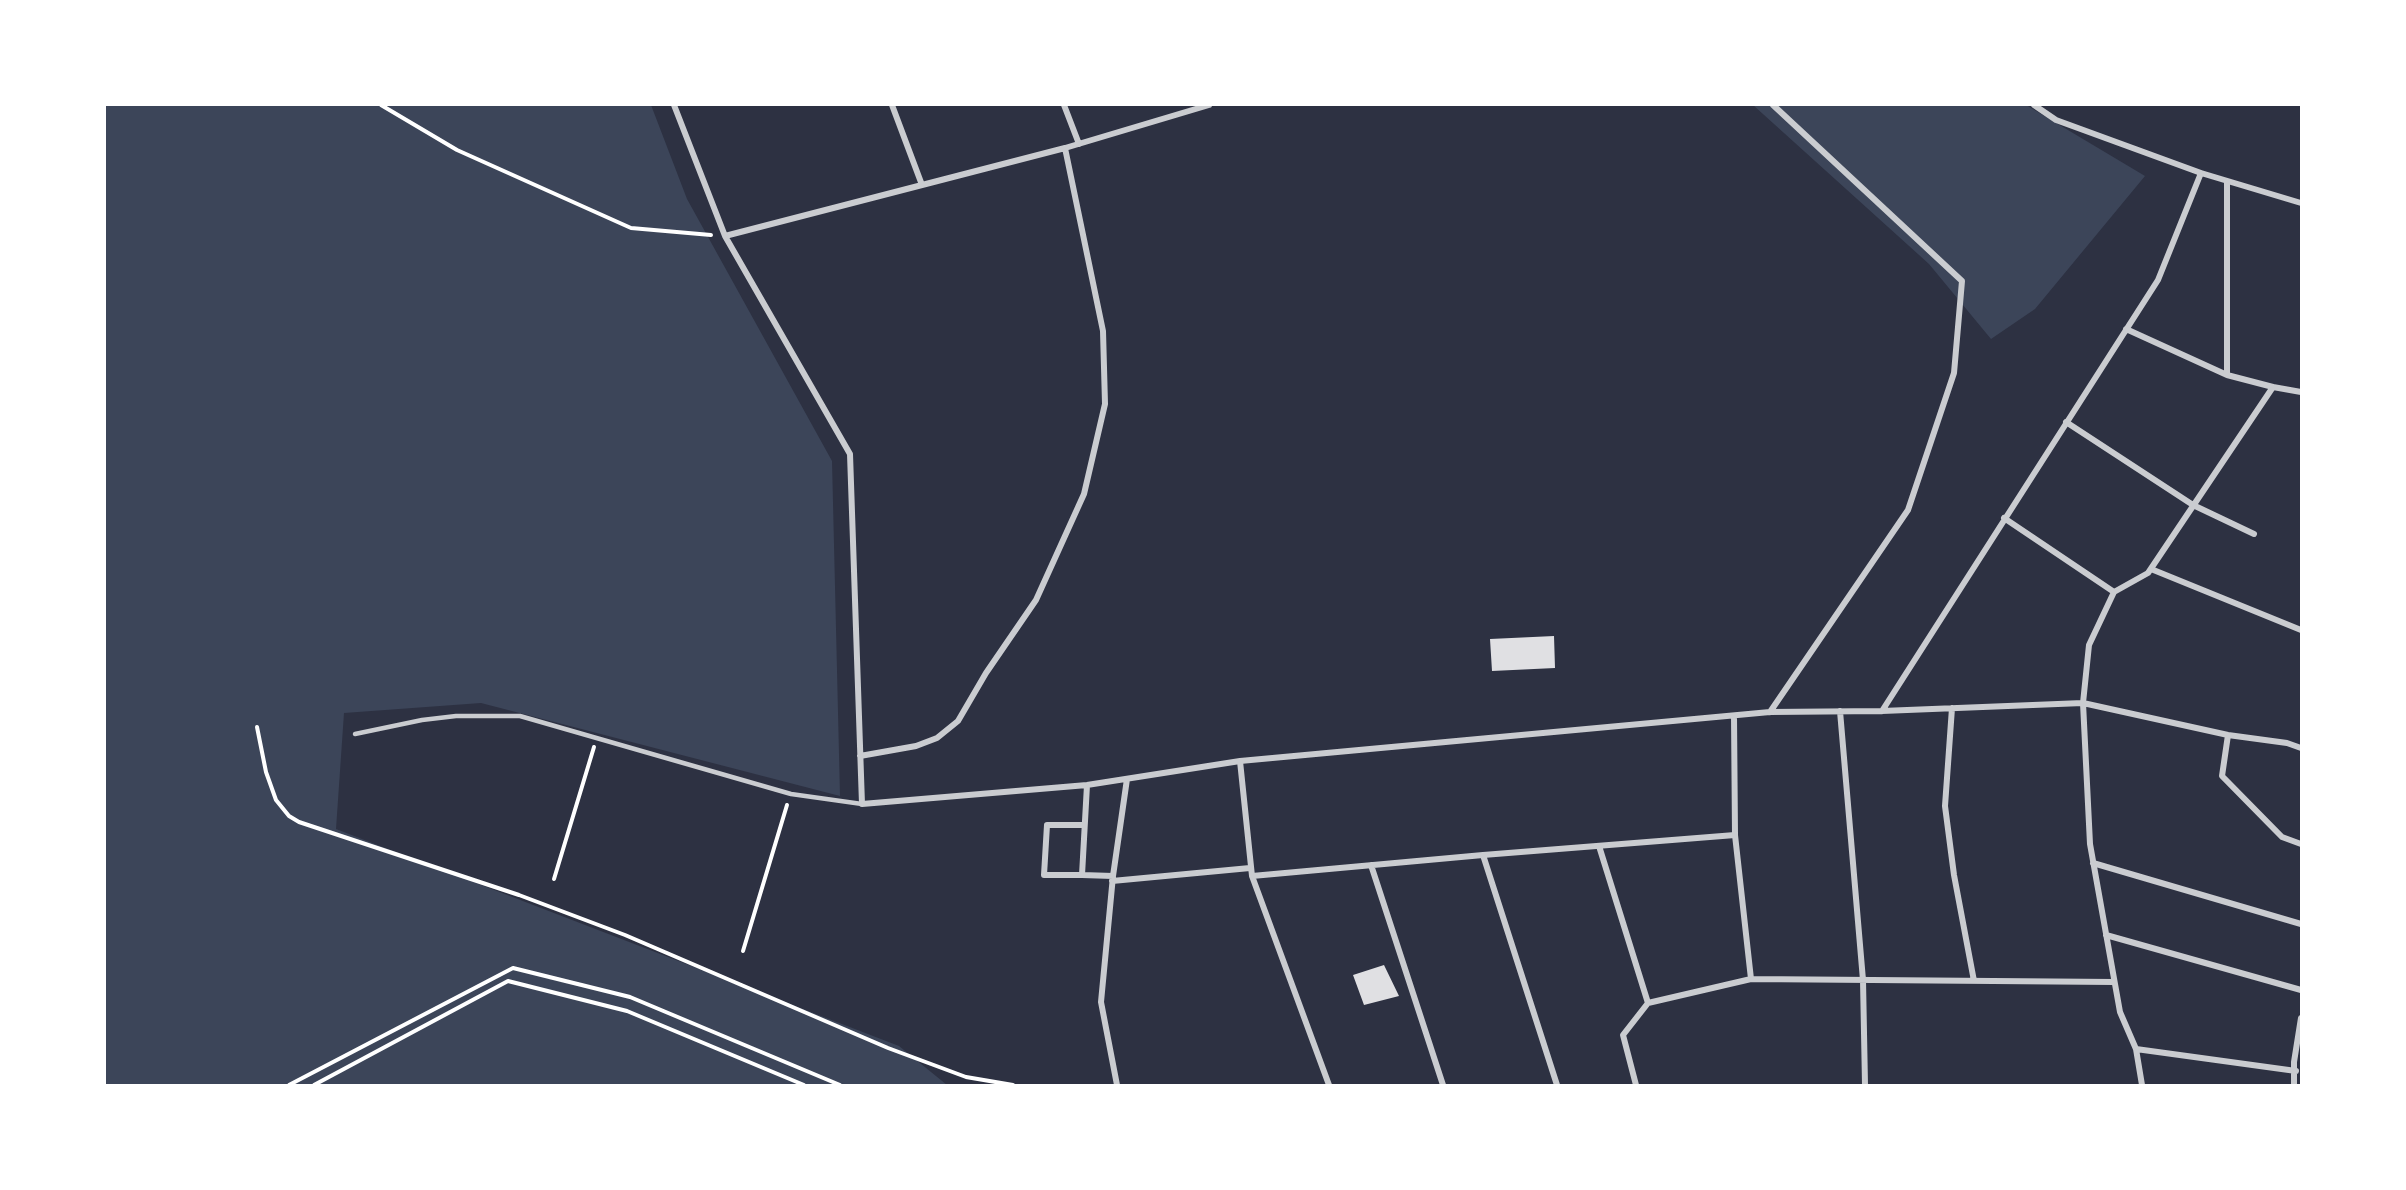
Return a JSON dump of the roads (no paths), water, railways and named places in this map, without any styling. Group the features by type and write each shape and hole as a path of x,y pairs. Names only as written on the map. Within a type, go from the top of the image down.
{"street":[{"path":"674,105 725,236 850,454 862,804 1087,785 1240,761 1770,712 1882,711 2083,703 2228,735 2287,743 2301,748"},
{"path":"892,105 922,185"},
{"path":"1064,105 1079,144"},
{"path":"725,236 1065,148 1209,105"},
{"path":"1770,712 1908,510 1954,373 1962,280 1773,105"},
{"path":"2034,105 2056,120 2201,173 2301,203"},
{"path":"860,756 916,746 937,738 958,721 986,673 1036,600 1084,494 1105,404 1103,331 1065,148"},
{"path":"1882,711 2158,280 2201,173"},
{"path":"2227,181 2227,375"},
{"path":"2127,329 2227,375 2301,392"},
{"path":"2142,1085 2136,1049 2120,1012 2090,844 2083,703 2089,645 2114,592 2148,573 2273,387"},
{"path":"2066,422 2193,505 2254,534"},
{"path":"2004,518 2114,592"},
{"path":"2151,568 2301,630"},
{"path":"1952,708 1945,806 1954,875 1974,981"},
{"path":"1840,711 1863,980 1863,1081 1865,1085"},
{"path":"1734,716 1735,835 1750,979"},
{"path":"2228,735 2222,776 2282,837 2301,844"},
{"path":"1240,761 1252,876 1329,1085"},
{"path":"1117,1085 1101,1002 1113,879 1127,779"},
{"path":"1082,875 1087,785"},
{"path":"1084,825 1047,825 1044,875 1082,875 1113,879 1250,868"},
{"path":"1252,876 1735,835"},
{"path":"1599,846 1647,1003"},
{"path":"1483,855 1557,1085"},
{"path":"2093,863 2301,924"},
{"path":"1371,865 1443,1085"},
{"path":"2106,935 2301,990"},
{"path":"1636,1085 1623,1035 1647,1003 1750,979 2114,982"},
{"path":"2294,1085 2296,1071 2294,1062 2301,1018"},
{"path":"2136,1049 2296,1071"}],"lane":[{"path":"355,734 422,720 488,715 520,716 791,794 862,804"}]}
